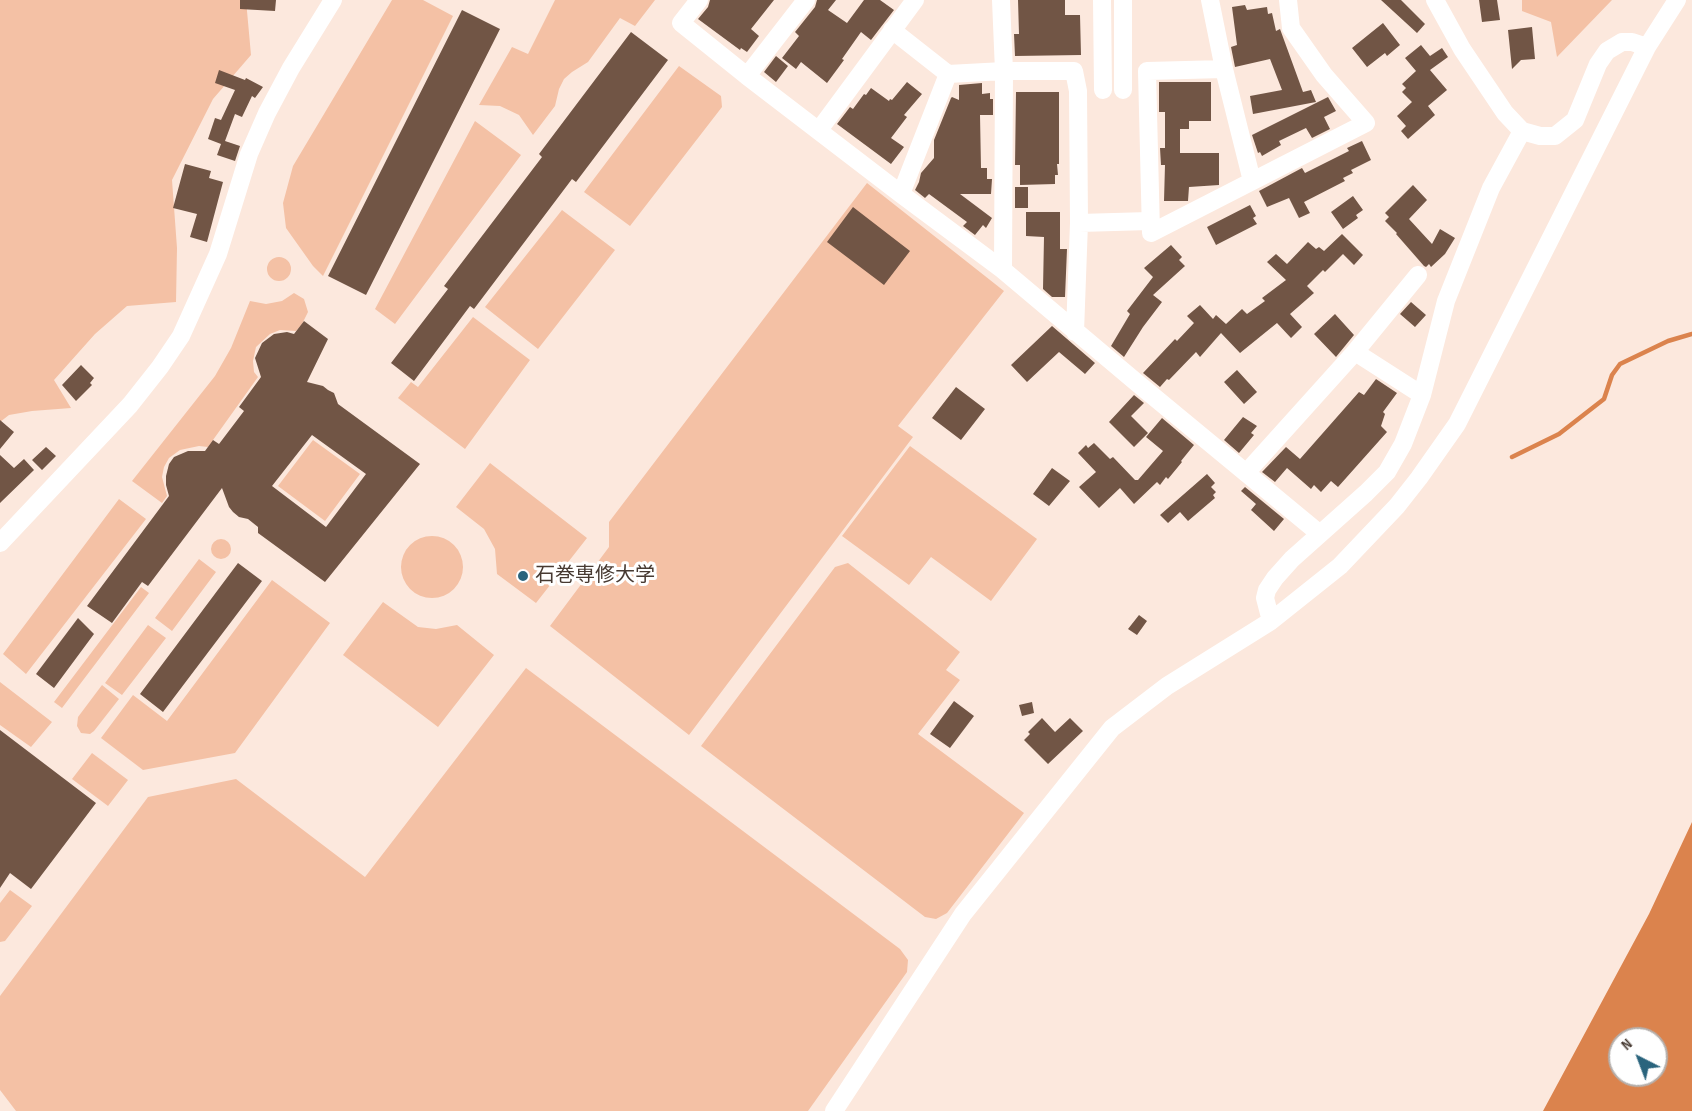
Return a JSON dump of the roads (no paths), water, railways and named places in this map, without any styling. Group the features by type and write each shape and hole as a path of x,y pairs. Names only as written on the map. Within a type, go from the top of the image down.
{"street":[{"path":"0,543 130,405 181,336 218,254 249,154 267,113 291,68 333,0"},
{"path":"699,0 681,23 747,76 1003,270 1320,534"},
{"path":"747,76 806,0"},
{"path":"819,130 915,0"},
{"path":"1002,0 1003,270"},
{"path":"1102,0 1103,90"},
{"path":"1123,0 1123,90"},
{"path":"1210,0 1224,69 1252,181"},
{"path":"1224,69 1147,71 1150,233 1366,123 1324,75 1291,28 1288,0"},
{"path":"1436,0 1462,49 1506,112 1522,131 1540,136 1555,136 1575,120 1598,64 1607,51 1622,42 1632,42 1647,47"},
{"path":"834,1111 963,914 1112,728 1167,686 1271,621 1340,566 1397,506 1450,433 1516,308 1647,47 1677,0"},
{"path":"892,30 948,74 1074,71 1078,91 1079,223 1075,332"},
{"path":"901,194 948,74"},
{"path":"1078,91 1147,90"},
{"path":"1271,621 1265,598 1267,590 1292,559 1366,494 1387,472 1403,444 1422,395 1446,301 1491,188 1522,131"},
{"path":"1079,223 1150,222"},
{"path":"1246,473 1355,352 1418,275"},
{"path":"1355,352 1422,395"}],"waterway":[{"path":"1512,457 1559,434 1604,399 1612,375 1620,364 1668,341 1692,334"}],"place":[{"name":"石巻専修大学","path":"523,576"}]}
